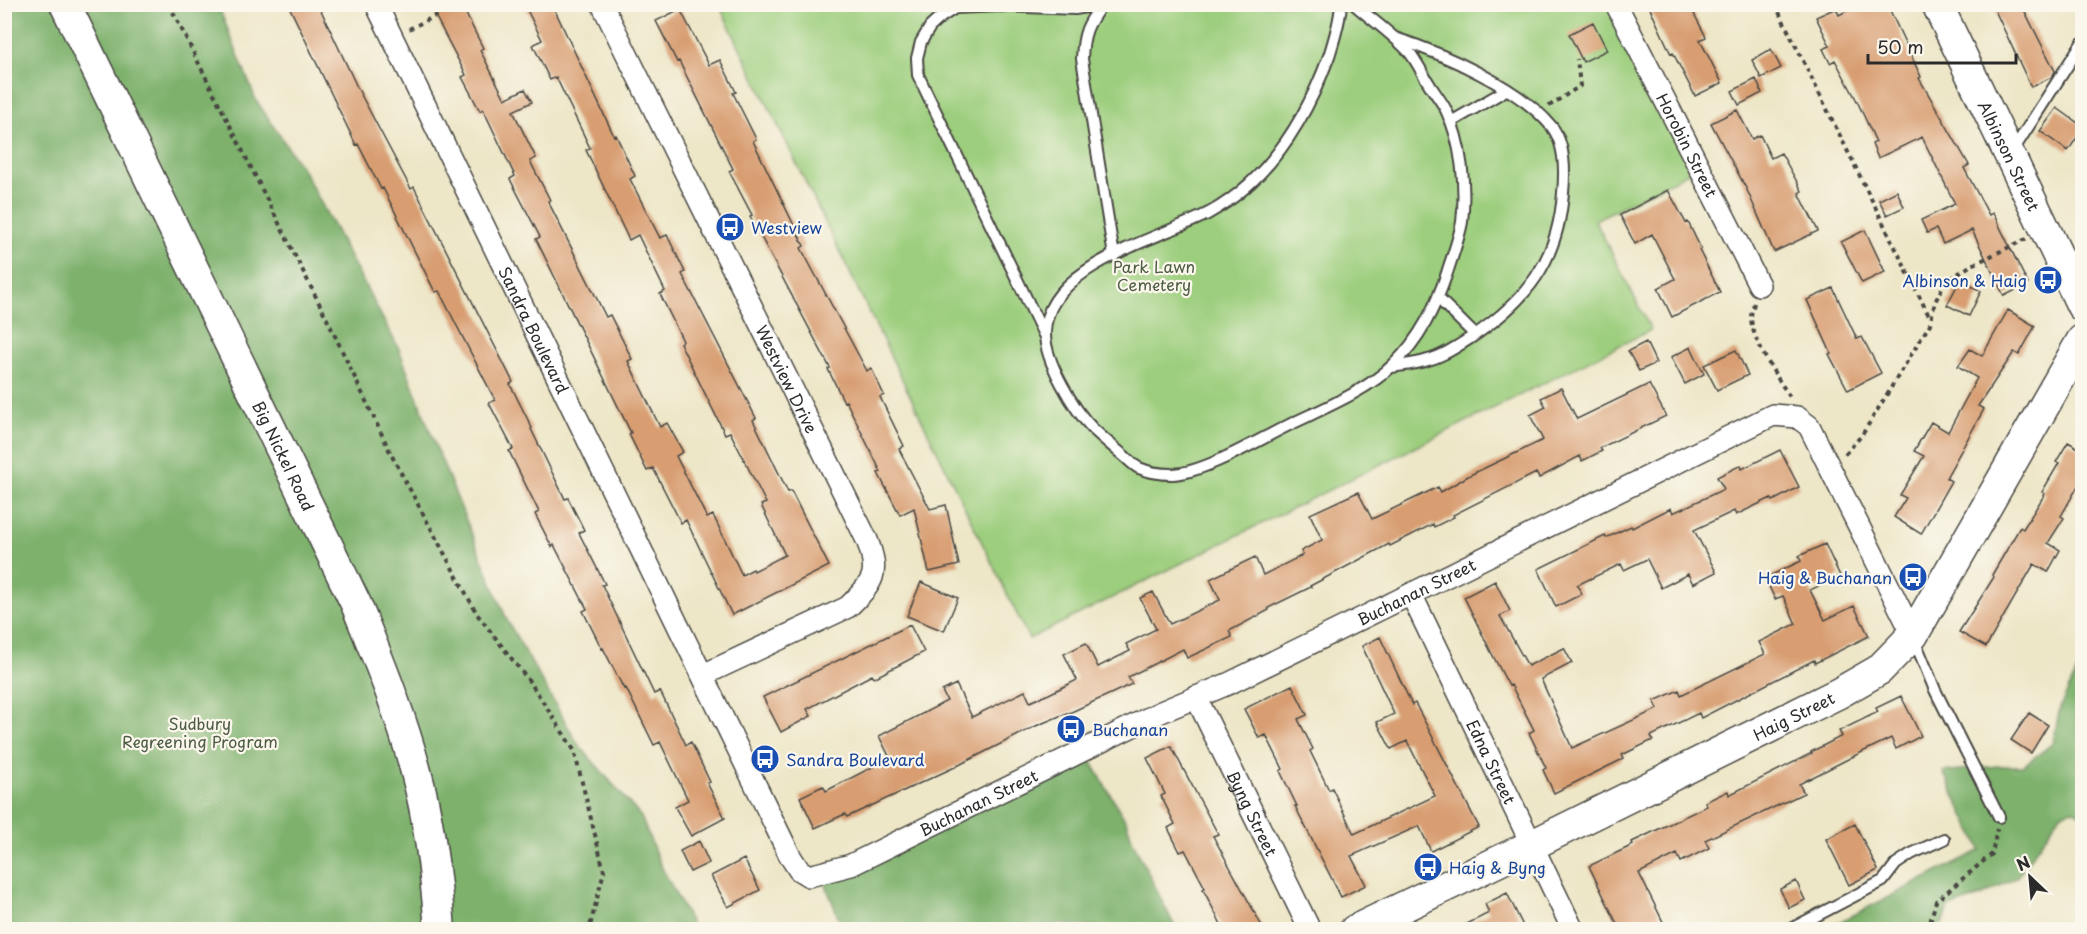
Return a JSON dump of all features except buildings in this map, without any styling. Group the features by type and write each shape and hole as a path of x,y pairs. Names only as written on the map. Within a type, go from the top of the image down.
{"street":[{"name":"Big Nickel Road","path":"65,4 352,596 379,661 417,773 437,881 440,930"},
{"name":"Sandra Boulevard","path":"376,4 790,856 799,870 809,876"},
{"name":"Westview Drive","path":"602,4 875,561 868,584 848,607 703,675"},
{"name":"Horobin Street","path":"1616,4 1759,285"},
{"name":"Albinson Street","path":"1937,4 2082,306"},
{"name":"Haig Street","path":"1355,930 1839,693 1879,670 1913,635 2082,340"},
{"name":"Buchanan Street","path":"809,876 851,865 1161,712 1412,594 1773,415 1797,417"},
{"path":"1797,417 1809,426 1913,635"},
{"name":"Edna Street","path":"1412,594 1573,930"},
{"name":"Byng Street","path":"1196,697 1310,930"}],"lane":[{"path":"1114,256 1082,59 1086,26 1102,4 1075,9 971,6 955,8 940,17 930,27 921,42 917,58 918,75 1045,337 1053,367 1091,427 1138,468 1170,474 1194,471 1364,387 1392,367 1428,321 1438,298 1461,224 1463,194 1461,164 1451,122 1446,109 1410,54 1354,4"},
{"path":"1045,337 1046,322 1052,304 1078,275 1210,212 1259,175 1280,152 1317,88 1333,43 1341,4"},
{"path":"1391,37 1421,46 1473,71 1538,112 1553,129 1562,152 1564,182 1561,217 1554,246 1528,290 1492,323 1456,347 1429,360 1392,367"},
{"path":"2010,155 2082,43"},
{"path":"1451,122 1506,90"},
{"path":"1438,298 1475,335"},
{"path":"1913,635 1935,690 1999,817"},
{"path":"1789,930 1883,881 1896,864 1911,854 1944,839"}],"path":[{"path":"169,4 326,317 393,458 477,614 532,685 574,750 604,871 589,930"},
{"path":"392,38 459,4"},
{"path":"1775,4 1930,318"},
{"path":"1538,112 1580,86 1577,59"},
{"path":"1830,470 1862,435 1930,324 1940,290 1945,282 1954,275 2046,230"},
{"path":"1759,285 1751,318 1766,357 1776,378 1790,396 1797,417"},
{"path":"1928,930 1936,901 1992,854 1999,817"}],"green space":[{"name":"Sudbury Regreening Program","path":"4,5 218,5 256,100 305,173 399,349 507,620 578,744 641,817 660,864 694,929 5,929"},
{"name":"Park Lawn Cemetery","path":"719,5 1614,5 1698,168 1595,220 1651,330 1029,639"},
{"path":"2082,661 2082,816 2073,810 2061,814 2017,877 1983,895 1948,908 1942,929 1824,930 1981,850 1943,772 1998,766 2023,766 2053,743 2060,707"},
{"path":"1084,749 1127,823 1133,842 1176,929 1122,930 1048,925 1029,930 843,929 821,873"}],"place":[{"name":"Westview","path":"730,227"},
{"name":"Albinson & Haig","path":"2048,280"},
{"name":"Haig & Buchanan","path":"1913,577"},
{"name":"Buchanan","path":"1071,729"},
{"name":"Sandra Boulevard","path":"765,759"},
{"name":"Haig & Byng","path":"1428,867"}]}
